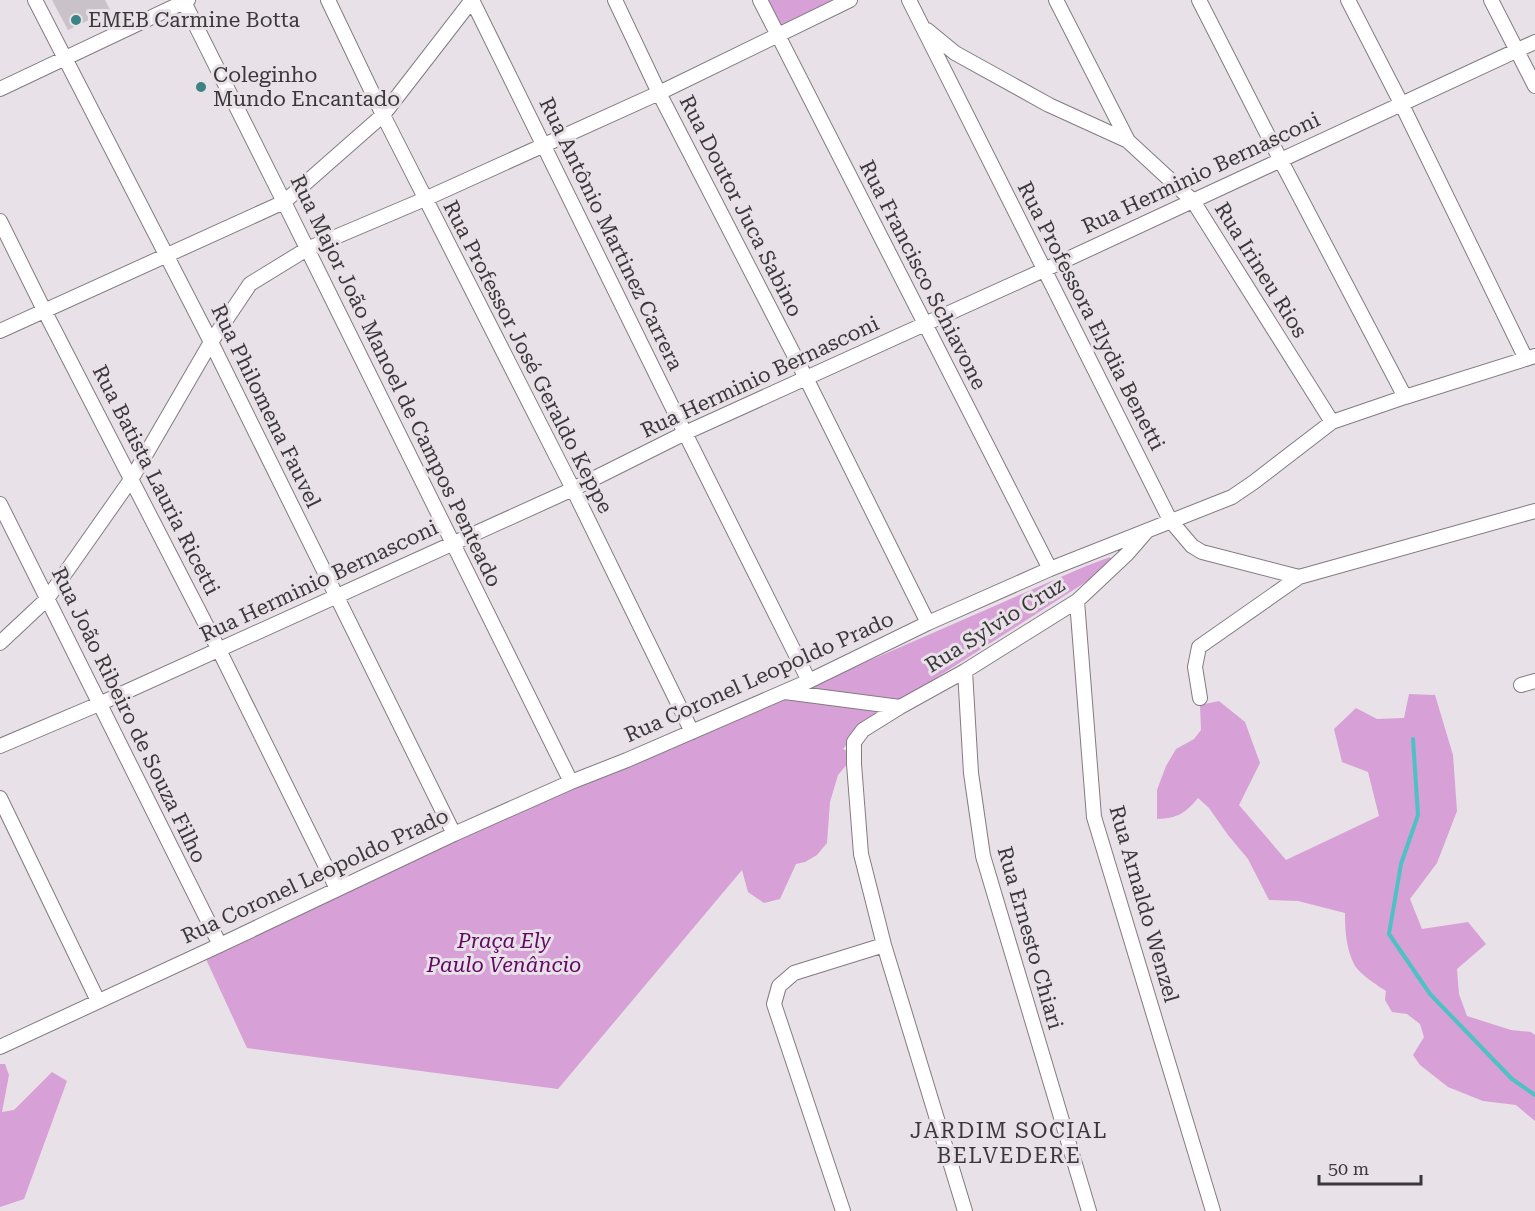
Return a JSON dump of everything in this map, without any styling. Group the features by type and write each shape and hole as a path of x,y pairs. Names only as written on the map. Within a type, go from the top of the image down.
{"street":[{"name":"Rua Philomena Fauvel","path":"35,0 211,342 454,834"},
{"name":"Rua Professor José Geraldo Keppe","path":"328,0 424,199 573,489 692,732"},
{"path":"0,331 285,202 383,115 472,0"},
{"name":"Rua Antônio Martinez Carrera","path":"472,0 809,681"},
{"name":"Rua Doutor Juca Sabino","path":"615,0 659,93 806,378 928,622"},
{"name":"Rua Francisco Schiavone","path":"760,0 1050,569"},
{"path":"0,643 47,599 132,478 211,342 250,284 308,249 659,93 850,0"},
{"name":"Rua Professora Elydia Benetti","path":"909,0 1170,520 1192,546 1202,552 1299,577"},
{"path":"1056,0 1128,141"},
{"path":"1199,0 1405,397"},
{"path":"1348,0 1531,358"},
{"path":"1491,0 1535,86"},
{"path":"0,89 185,1"},
{"name":"Rua Major João Manoel de Campos Penteado","path":"185,1 570,782"},
{"name":"Rua Irineu Rios","path":"923,26 955,53 1050,105 1128,141 1192,201 1332,422"},
{"name":"Rua Herminio Bernasconi","path":"0,746 99,704 573,489 685,433 1044,270 1535,42"},
{"name":"Rua Batista Lauria Ricetti","path":"0,221 219,650 337,889"},
{"name":"Rua Coronel Leopoldo Prado","path":"0,1047 570,782 809,681 928,622 1050,569 1232,496 1254,483 1332,422 1531,358"},
{"name":"Rua João Ribeiro de Souza Filho","path":"0,504 220,945"},
{"path":"1200,698 1195,667 1199,647 1299,577 1535,511"},
{"name":"Rua Sylvio Cruz","path":"884,945 861,854 854,742 862,730 965,671 1077,601 1127,554 1149,528"},
{"name":"Rua Arnaldo Wenzel","path":"1077,601 1094,817 1213,1211"},
{"name":"Rua Ernesto Chiari","path":"965,671 971,773 982,856 1089,1211"},
{"path":"1521,685 1535,681"},
{"path":"783,692 900,707"},
{"path":"0,798 98,1001"},
{"path":"843,1211 774,1004 779,986 794,973 884,945 965,1211"}],"green space":[{"path":"760,0 843,0 782,30"},
{"name":"Praça Ely Paulo Venâncio","path":"1110,557 1113,562 1103,571 864,724 843,749 849,752 848,763 838,775 830,802 827,843 817,855 796,864 780,899 764,903 748,892 742,870 558,1089 247,1048 205,957 456,835 738,718"},
{"path":"1409,694 1435,695 1453,755 1457,811 1437,863 1410,899 1422,929 1468,922 1486,944 1457,969 1459,994 1467,1016 1511,1030 1531,1032 1535,1035 1535,1121 1516,1105 1483,1101 1448,1087 1420,1065 1413,1055 1424,1037 1420,1024 1407,1014 1392,1012 1385,1000 1386,991 1356,968 1348,945 1345,913 1298,901 1269,900 1248,859 1209,808 1198,798 1181,814 1157,819 1157,790 1166,766 1176,749 1194,739 1201,730 1200,705 1219,701 1245,722 1260,763 1239,805 1286,860 1379,816 1368,772 1342,762 1334,729 1356,708 1377,719 1404,718"},
{"path":"0,1064 5,1064 9,1075 2,1112 14,1110 52,1072 67,1081 24,1199 0,1207"}],"building":[{"name":"EMEB Carmine Botta","path":"52,0 105,0 110,10 68,30"}],"waterway":[{"path":"1413,739 1418,815 1401,864 1389,934 1430,994 1512,1079 1535,1095"}],"place":[{"name":"EMEB Carmine Botta","path":"76,20"},
{"name":"Coleginho Mundo Encantado","path":"201,87"}],"district":[{"name":"JARDIM SOCIAL BELVEDERE","path":"1009,1142"}]}
